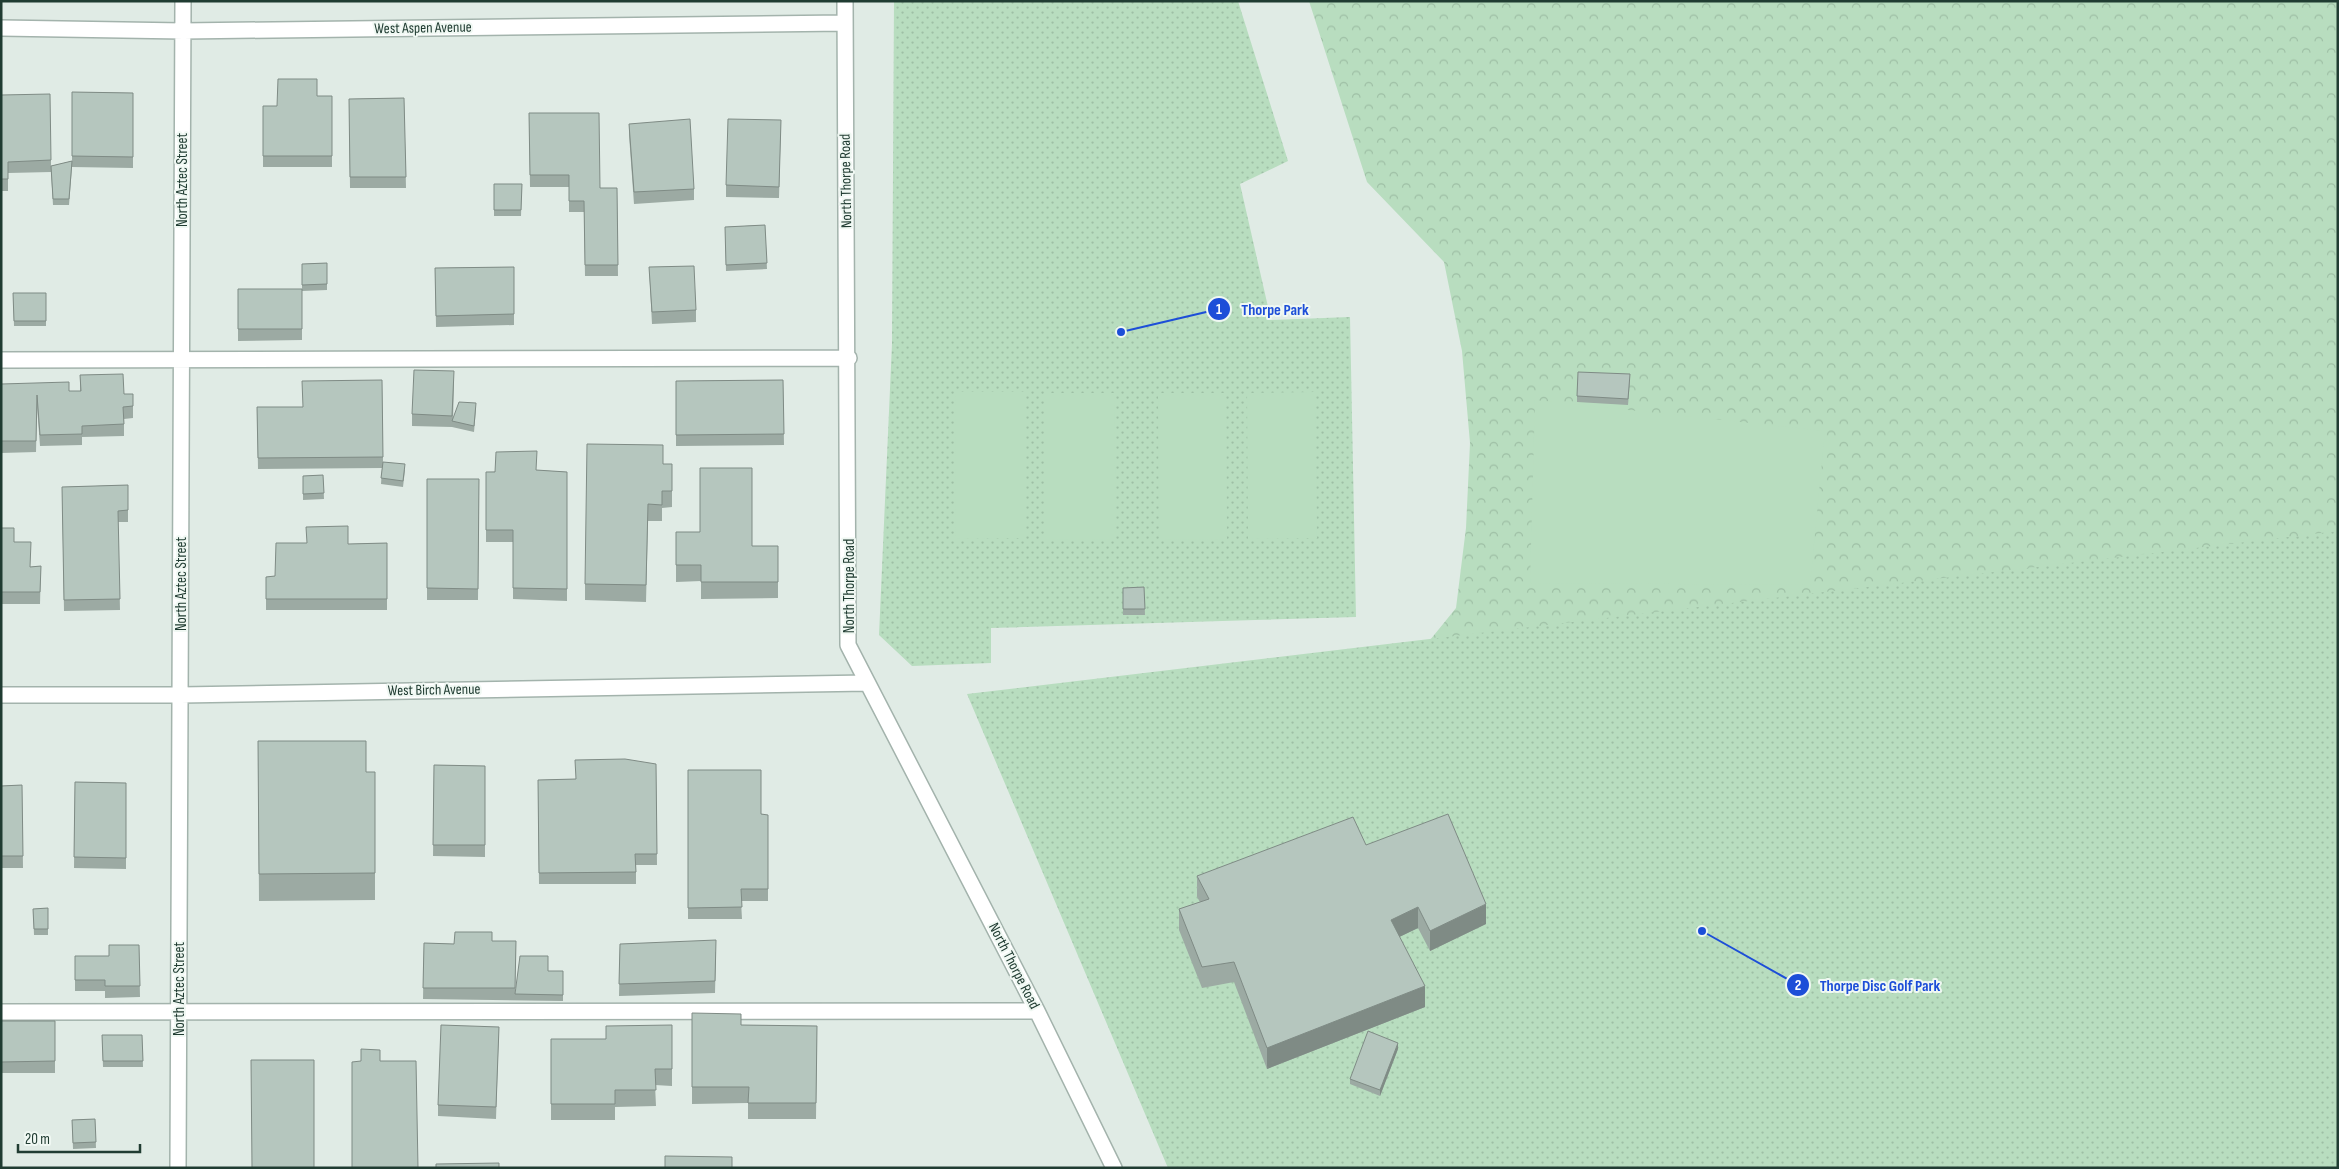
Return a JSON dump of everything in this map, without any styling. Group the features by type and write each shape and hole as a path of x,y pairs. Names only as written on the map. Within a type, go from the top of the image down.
{"street":[{"name":"North Aztec Street","path":"178,1168 183,1"},
{"name":"North Thorpe Road","path":"845,1 849,358 848,645 1038,1011 1114,1168"},
{"name":"West Aspen Avenue","path":"1,28 183,31 844,23"},
{"path":"1,360 849,358"},
{"name":"West Birch Avenue","path":"1,695 181,695 867,683"},
{"path":"1,1012 1038,1011"}],"green space":[{"path":"894,1 1238,1 1288,161 1240,184 1271,320 1350,317 1356,617 991,628 991,663 912,666 879,635 892,344"},
{"path":"1309,1 2338,1 2338,1168 1387,693 1456,608 1466,528 1470,443 1462,351 1444,262 1367,182"},
{"path":"955,392 1024,392 1024,538 956,539"},
{"path":"1315,392 1317,538 1248,539 1247,393"},
{"path":"1046,393 1114,393 1116,539 1046,540"},
{"path":"1158,393 1226,393 1227,539 1159,540"},
{"path":"1535,400 1825,431 1810,585 1530,583"},
{"path":"2338,531 2338,1168 1168,1168 967,694"}],"building":[{"path":"278,79 317,79 317,96 332,96 332,156 263,156 263,106 277,106"},
{"path":"72,92 133,93 133,157 72,156"},
{"path":"50,94 51,160 8,162 8,179 1,179 1,95"},
{"path":"404,98 406,177 350,177 349,99"},
{"path":"529,113 599,113 600,188 617,188 618,265 585,265 584,201 569,201 569,175 530,175"},
{"path":"690,119 694,189 634,192 629,124"},
{"path":"728,119 781,120 779,187 726,185"},
{"path":"72,161 69,199 53,199 51,166"},
{"path":"494,184 522,184 521,210 494,210"},
{"path":"765,225 767,263 726,265 725,227"},
{"path":"327,263 327,284 302,285 302,264"},
{"path":"694,266 696,310 652,312 649,267"},
{"path":"514,267 514,314 436,316 435,268"},
{"path":"238,289 302,289 302,329 238,329"},
{"path":"13,293 46,293 46,321 14,321"},
{"path":"414,370 454,371 452,416 412,414"},
{"path":"1578,372 1630,374 1628,399 1577,396"},
{"path":"123,374 124,394 133,394 133,406 123,407 124,424 82,426 82,434 40,435 37,395 36,441 1,441 1,384 69,382 69,391 81,391 80,375"},
{"path":"382,380 383,457 258,458 257,407 303,407 302,381"},
{"path":"783,380 784,434 676,435 676,381"},
{"path":"459,402 476,403 474,426 452,421"},
{"path":"587,444 663,445 663,464 672,464 672,491 662,491 662,505 648,504 646,585 585,584"},
{"path":"537,451 536,470 567,472 567,589 513,588 513,530 486,530 486,472 495,472 496,452"},
{"path":"383,462 405,464 403,481 381,478"},
{"path":"700,468 752,468 752,546 778,546 778,582 701,582 701,565 676,565 676,532 700,532"},
{"path":"323,475 324,493 303,494 303,476"},
{"path":"427,479 479,479 478,589 427,588"},
{"path":"128,485 128,510 118,511 120,599 64,600 62,487"},
{"path":"348,526 348,544 387,543 387,599 266,599 266,577 275,576 276,543 307,543 306,527"},
{"path":"1,528 14,528 14,542 31,542 30,567 41,566 40,592 1,592"},
{"path":"1144,587 1145,609 1123,609 1123,588"},
{"path":"258,741 366,741 366,772 375,772 375,873 259,874"},
{"path":"625,759 656,764 657,854 635,854 636,872 539,873 538,780 576,779 575,760"},
{"path":"434,765 485,766 485,845 433,845"},
{"path":"688,770 761,770 761,814 768,815 768,889 741,889 742,907 688,908"},
{"path":"75,782 126,783 126,858 74,857"},
{"path":"22,785 23,856 1,856 1,786"},
{"path":"1448,814 1486,904 1430,931 1418,907 1391,920 1425,986 1267,1048 1234,962 1202,967 1179,909 1209,899 1197,876 1353,817 1366,845"},
{"path":"48,908 48,929 34,929 33,909"},
{"path":"455,932 492,932 492,941 516,941 515,988 423,988 424,943 454,944"},
{"path":"716,940 715,981 619,984 620,944"},
{"path":"109,945 139,945 140,986 105,986 105,980 75,980 75,956 109,956"},
{"path":"520,956 548,956 548,971 563,971 563,995 515,994"},
{"path":"692,1013 741,1014 741,1025 817,1026 816,1103 748,1103 749,1087 692,1087"},
{"path":"1,1021 55,1021 55,1061 1,1062"},
{"path":"441,1025 499,1027 496,1107 438,1105"},
{"path":"672,1025 672,1069 655,1069 656,1090 615,1090 615,1104 551,1104 551,1039 606,1039 606,1026"},
{"path":"1368,1031 1398,1043 1380,1090 1350,1079"},
{"path":"102,1035 142,1035 143,1061 103,1061"},
{"path":"361,1049 380,1050 380,1061 416,1061 418,1168 352,1168 352,1062 361,1061"},
{"path":"251,1060 314,1060 314,1168 252,1168"},
{"path":"95,1119 96,1142 73,1143 72,1120"},
{"path":"665,1156 732,1157 732,1168 665,1168"},
{"path":"499,1163 499,1168 436,1168 436,1164"}],"place":[{"name":"Thorpe Park","path":"1121,332"},
{"name":"Thorpe Disc Golf Park","path":"1702,931"}]}
